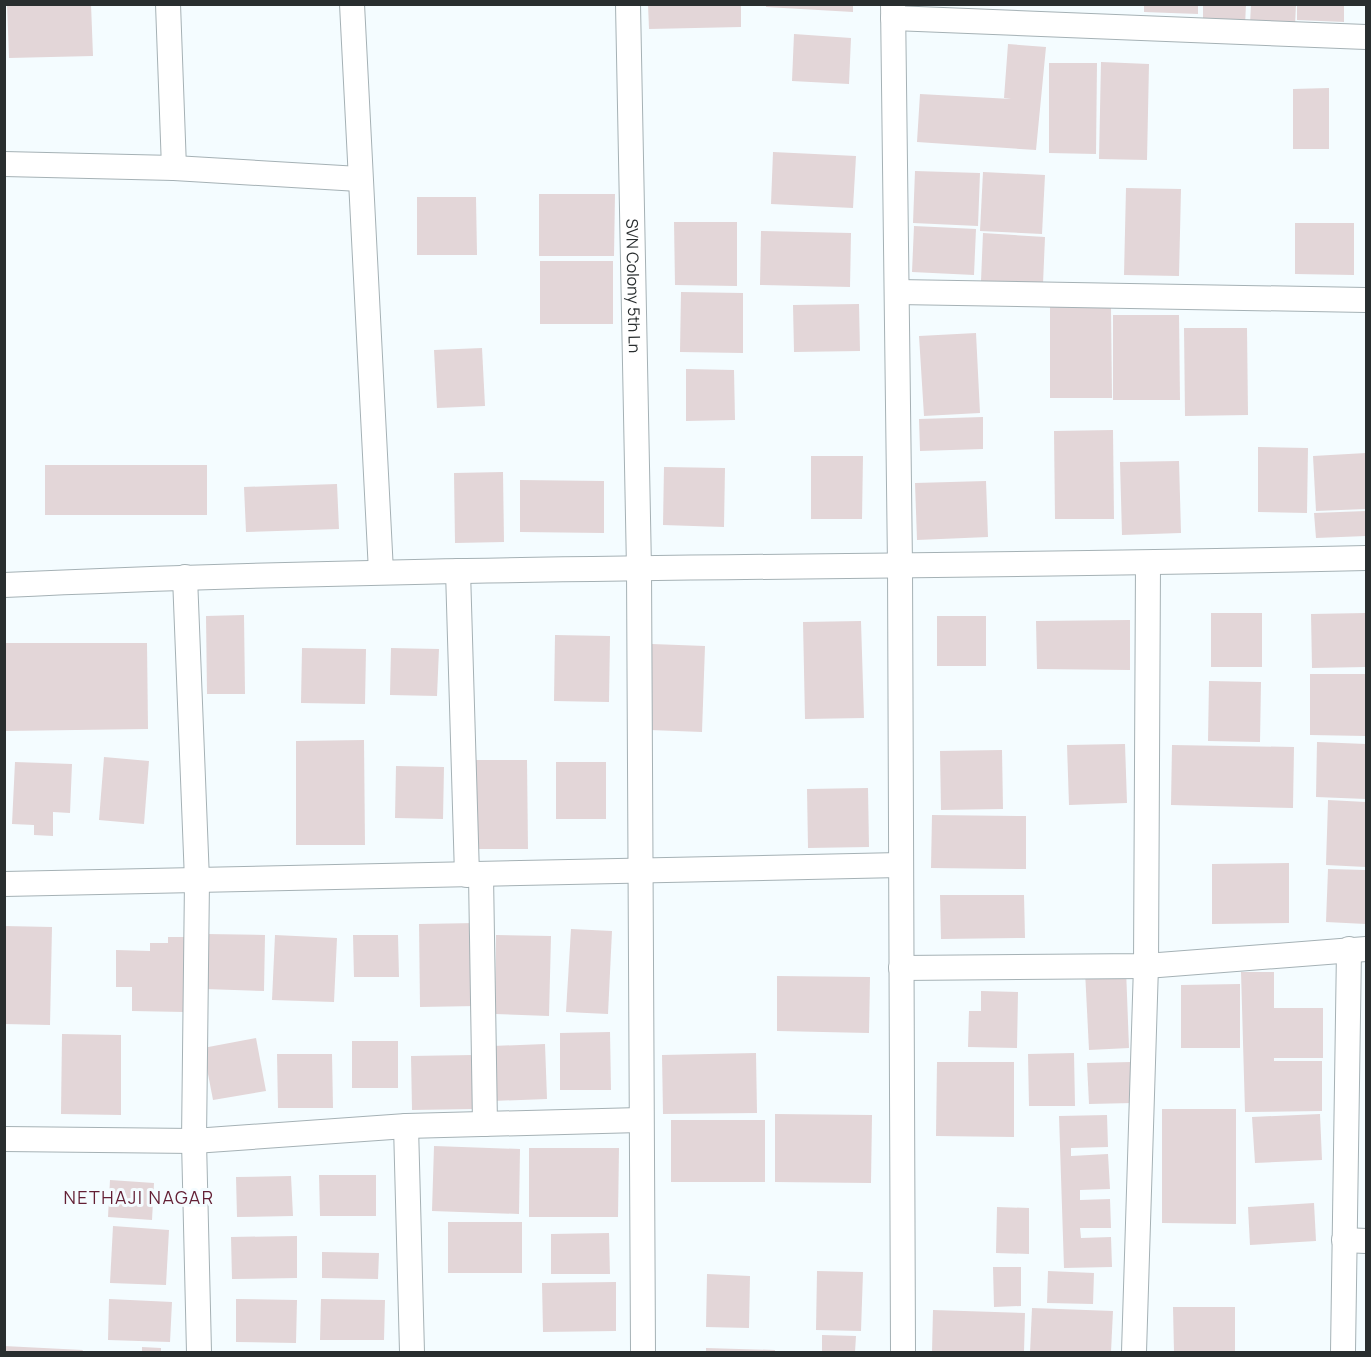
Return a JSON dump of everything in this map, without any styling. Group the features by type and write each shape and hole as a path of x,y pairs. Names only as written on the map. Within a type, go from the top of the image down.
{"street":[{"path":"168,4 174,168"},
{"path":"352,4 359,179 381,572"},
{"name":"SVN Colony 5th Ln","path":"628,4 639,569 640,1120 643,1353"},
{"path":"903,1353 900,566 893,11 1366,38"},
{"path":"4,164 174,168 359,179"},
{"path":"897,292 1366,300"},
{"path":"4,585 381,572 1148,563 1366,558"},
{"path":"1134,1353 1146,966 1148,563"},
{"path":"458,571 485,1124"},
{"path":"185,577 197,880 194,1141 199,1353"},
{"path":"4,884 900,865"},
{"path":"901,968 1146,966 1358,949 1355,1240 1342,1353"},
{"path":"4,1139 194,1141 406,1126 640,1120"},
{"path":"406,1126 412,1353"}],"building":[{"path":"7,4 91,4 93,56 9,58"},
{"path":"648,4 741,4 741,27 649,29"},
{"path":"766,4 853,4 853,12 766,7"},
{"path":"1144,4 1198,4 1198,14 1144,12"},
{"path":"1203,4 1246,4 1245,26 1203,24"},
{"path":"1251,4 1296,4 1295,26 1250,24"},
{"path":"1297,4 1344,4 1344,22 1297,20"},
{"path":"794,34 851,38 849,84 792,81"},
{"path":"1008,44 1046,47 1036,150 917,142 920,94 1011,99 1004,98"},
{"path":"1101,62 1149,64 1147,160 1099,159"},
{"path":"1049,63 1097,63 1096,154 1049,153"},
{"path":"1329,88 1329,149 1293,149 1293,89"},
{"path":"773,152 856,156 853,208 771,204"},
{"path":"915,171 980,173 978,226 913,223"},
{"path":"983,172 1045,175 1042,234 980,231"},
{"path":"1126,188 1181,189 1179,276 1124,275"},
{"path":"539,194 615,194 614,256 539,256"},
{"path":"417,197 476,197 477,255 417,255"},
{"path":"674,222 737,222 737,286 675,285"},
{"path":"1295,223 1354,223 1354,275 1295,274"},
{"path":"914,226 976,229 974,275 912,272"},
{"path":"761,231 851,233 850,287 760,285"},
{"path":"983,233 1045,237 1043,284 981,281"},
{"path":"540,261 613,261 613,324 540,324"},
{"path":"681,292 743,293 743,353 680,352"},
{"path":"859,304 860,351 794,352 793,305"},
{"path":"1050,307 1111,307 1112,398 1050,398"},
{"path":"1113,315 1179,315 1180,400 1113,400"},
{"path":"1184,328 1247,328 1248,415 1185,416"},
{"path":"976,333 980,413 924,416 919,336"},
{"path":"482,348 485,406 437,408 434,350"},
{"path":"686,369 734,370 735,420 686,421"},
{"path":"983,417 983,449 920,451 919,419"},
{"path":"1113,430 1114,519 1055,519 1054,431"},
{"path":"1258,447 1308,448 1307,513 1258,512"},
{"path":"1366,453 1366,509 1316,511 1313,456"},
{"path":"811,456 863,456 862,519 811,519"},
{"path":"1179,461 1181,533 1122,535 1120,462"},
{"path":"45,465 207,465 207,515 45,515"},
{"path":"664,467 725,468 724,527 663,525"},
{"path":"503,472 504,542 455,543 454,473"},
{"path":"520,480 604,481 604,533 520,532"},
{"path":"986,481 988,537 917,540 915,483"},
{"path":"337,484 339,529 246,532 244,487"},
{"path":"1366,511 1366,536 1316,538 1314,513"},
{"path":"1211,613 1262,613 1262,667 1211,667"},
{"path":"1366,613 1366,667 1312,668 1311,614"},
{"path":"244,615 245,694 207,694 206,616"},
{"path":"937,616 986,616 986,666 937,666"},
{"path":"1130,620 1130,670 1037,669 1036,621"},
{"path":"861,621 864,718 805,719 803,622"},
{"path":"555,635 610,636 609,702 554,701"},
{"path":"4,643 147,643 148,729 4,731"},
{"path":"652,644 705,646 702,732 650,730"},
{"path":"302,648 366,649 365,704 301,703"},
{"path":"391,648 439,649 437,696 390,695"},
{"path":"1310,674 1366,674 1366,736 1310,735"},
{"path":"1209,681 1261,682 1260,742 1208,741"},
{"path":"364,740 365,845 296,845 296,741"},
{"path":"1317,742 1366,744 1366,799 1316,797"},
{"path":"1125,744 1127,803 1069,805 1067,745"},
{"path":"1172,745 1294,747 1293,808 1171,805"},
{"path":"1002,750 1003,809 941,810 940,751"},
{"path":"104,757 149,761 144,824 99,820"},
{"path":"472,760 527,760 528,849 473,849"},
{"path":"15,762 72,764 70,813 53,812 53,836 34,835 34,825 12,824"},
{"path":"556,762 606,762 606,819 556,819"},
{"path":"396,766 444,767 443,819 395,818"},
{"path":"868,788 869,847 808,848 807,789"},
{"path":"1328,800 1366,802 1366,867 1326,865"},
{"path":"932,815 1026,816 1026,869 931,868"},
{"path":"1289,863 1289,923 1212,924 1212,864"},
{"path":"1328,869 1366,870 1366,924 1326,922"},
{"path":"940,895 1024,895 1025,938 941,939"},
{"path":"476,923 477,1006 420,1007 419,924"},
{"path":"4,926 52,927 50,1025 4,1024"},
{"path":"571,929 612,931 608,1014 566,1012"},
{"path":"206,934 265,935 264,991 205,989"},
{"path":"275,935 337,938 334,1002 272,1000"},
{"path":"353,935 398,935 399,977 354,977"},
{"path":"496,935 551,936 549,1016 495,1014"},
{"path":"168,937 185,937 184,1012 132,1011 132,987 116,987 116,950 150,951 150,943 168,943"},
{"path":"1126,969 1129,1048 1089,1050 1085,971"},
{"path":"1241,972 1274,972 1274,1008 1323,1008 1323,1058 1274,1058 1274,1061 1322,1061 1322,1111 1245,1112"},
{"path":"777,976 870,977 869,1033 777,1031"},
{"path":"1240,984 1240,1048 1181,1048 1181,985"},
{"path":"981,991 1018,992 1017,1048 968,1047 969,1011 981,1011"},
{"path":"610,1032 611,1090 560,1090 560,1033"},
{"path":"62,1034 121,1035 121,1115 61,1114"},
{"path":"256,1038 266,1091 213,1100 203,1048"},
{"path":"352,1041 398,1041 398,1088 352,1088"},
{"path":"545,1044 547,1099 493,1101 492,1046"},
{"path":"756,1053 757,1113 663,1114 662,1055"},
{"path":"1074,1053 1075,1106 1029,1106 1028,1054"},
{"path":"277,1054 332,1054 333,1108 278,1108"},
{"path":"473,1055 474,1109 412,1110 411,1056"},
{"path":"937,1062 1014,1062 1014,1137 936,1136"},
{"path":"1131,1062 1133,1103 1089,1104 1087,1063"},
{"path":"1162,1109 1236,1109 1236,1224 1162,1223"},
{"path":"775,1114 872,1115 871,1183 775,1182"},
{"path":"1320,1114 1322,1160 1255,1163 1252,1117"},
{"path":"1107,1115 1108,1147 1071,1148 1071,1156 1108,1154 1110,1189 1080,1190 1080,1200 1110,1199 1111,1228 1080,1228 1081,1238 1111,1237 1112,1267 1064,1268 1059,1116"},
{"path":"671,1120 765,1120 765,1182 671,1182"},
{"path":"434,1146 520,1149 519,1214 432,1211"},
{"path":"529,1148 619,1148 618,1217 529,1217"},
{"path":"319,1175 376,1175 376,1216 320,1216"},
{"path":"291,1176 293,1216 237,1217 236,1177"},
{"path":"110,1180 154,1183 152,1220 108,1217"},
{"path":"1314,1203 1316,1241 1250,1245 1248,1207"},
{"path":"997,1207 1029,1208 1029,1254 996,1253"},
{"path":"448,1222 522,1222 522,1273 448,1273"},
{"path":"113,1226 169,1230 166,1285 110,1283"},
{"path":"609,1233 610,1274 551,1274 551,1234"},
{"path":"297,1236 297,1278 232,1279 231,1237"},
{"path":"322,1252 379,1253 378,1279 322,1278"},
{"path":"993,1267 1021,1267 1021,1306 994,1307"},
{"path":"817,1271 863,1272 861,1331 816,1330"},
{"path":"1048,1271 1094,1273 1093,1304 1047,1303"},
{"path":"707,1274 750,1276 749,1328 706,1327"},
{"path":"616,1282 616,1331 543,1332 542,1283"},
{"path":"109,1299 172,1302 170,1342 108,1340"},
{"path":"236,1299 297,1300 296,1343 236,1342"},
{"path":"321,1299 385,1300 384,1340 320,1340"},
{"path":"1173,1307 1235,1307 1235,1352 1174,1352"},
{"path":"1032,1308 1113,1311 1111,1352 1030,1352"},
{"path":"933,1310 1025,1313 1024,1352 932,1352"},
{"path":"822,1335 856,1336 855,1352 822,1352"},
{"path":"4,1346 83,1350 82,1352 4,1352"},
{"path":"142,1347 161,1348 161,1352 142,1352"},
{"path":"706,1348 775,1350 775,1352 706,1352"}],"district":[{"name":"NETHAJI NAGAR","path":"139,1197"}]}
